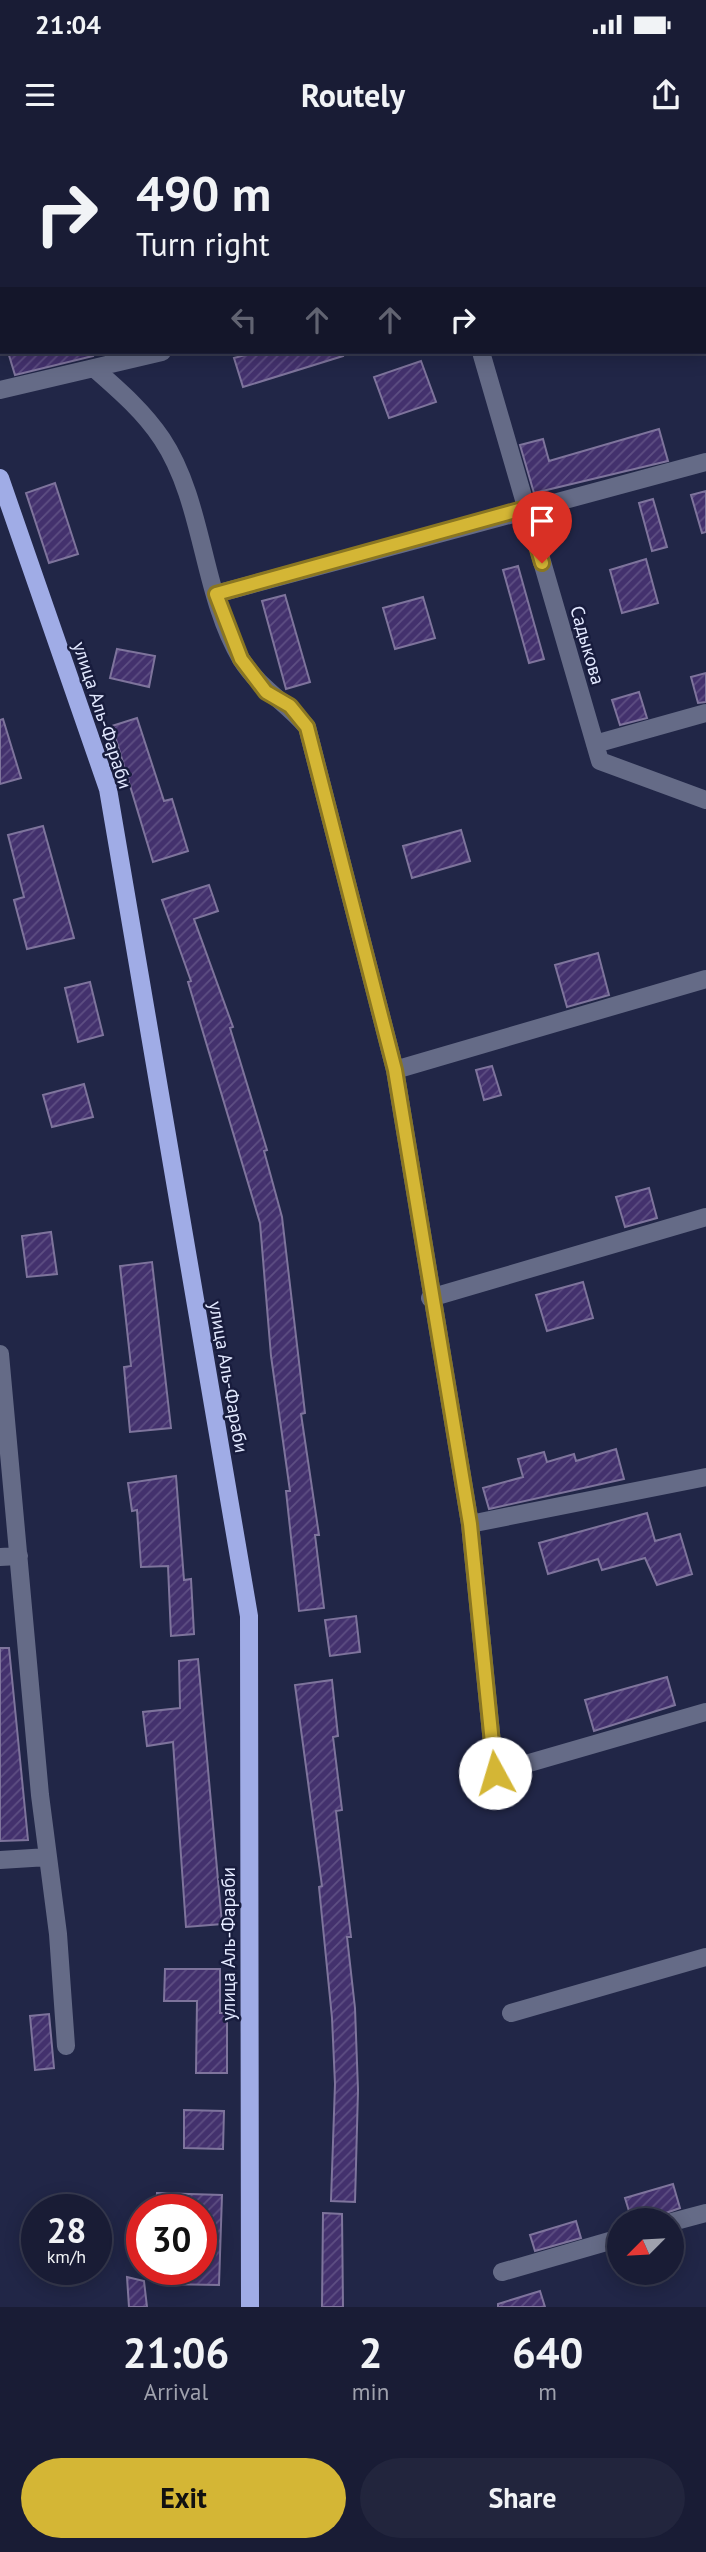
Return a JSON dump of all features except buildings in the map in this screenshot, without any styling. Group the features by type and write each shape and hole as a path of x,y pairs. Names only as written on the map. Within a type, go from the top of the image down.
{"main road":[{"name":"улица Аль-Фараби","path":"0,478 108,789 249,1616 250,2307"}],"street":[{"path":"0,390 96,370 155,354"},
{"name":"Садыкова","path":"482,354 600,761 706,800"},
{"path":"96,370 138,407 163,441 179,473 216,594 241,659 266,692 290,706 307,727 395,1070 430,1298 470,1524 495,1773 706,1712"},
{"path":"216,594 526,508 706,462"},
{"path":"595,744 706,713"},
{"path":"395,1070 706,979"},
{"path":"430,1298 706,1217"},
{"path":"0,1354 48,1857 58,1934 66,2046"},
{"path":"470,1524 706,1477"},
{"path":"0,1557 19,1556"},
{"path":"0,1860 48,1857"},
{"path":"511,2014 706,1957"},
{"path":"684,2219 706,2213"},
{"path":"502,2272 607,2242"}],"route":[{"path":"495,1773 470,1524 430,1298 395,1070 307,727 290,706 266,692 241,659 216,594 526,508 542,563"}]}
